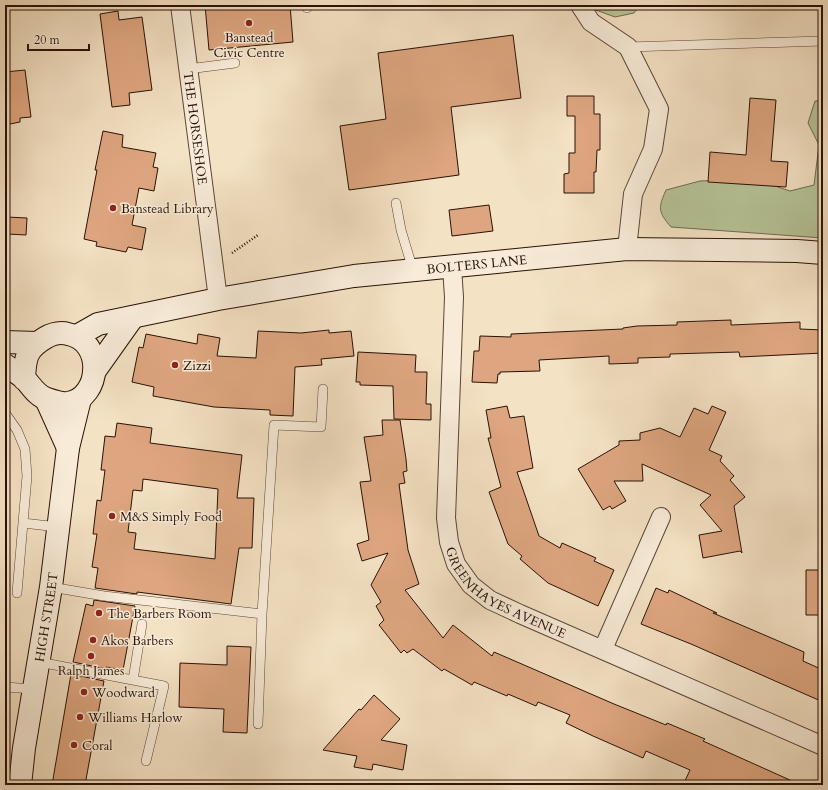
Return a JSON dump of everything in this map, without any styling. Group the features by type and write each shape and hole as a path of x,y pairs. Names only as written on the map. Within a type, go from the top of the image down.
{"main road":[{"name":"BOLTERS LANE","path":"77,336 98,324 218,299 354,276 627,249 797,250 823,253"},
{"path":"94,372 133,317"},
{"path":"5,364 24,379 32,390 46,399 68,403 80,398 91,387 94,372 94,358 87,344 77,336 63,333 49,336 37,343 28,352 25,363 24,379"},
{"path":"5,342 37,343"},
{"name":"HIGH STREET","path":"20,785 51,587 68,448 80,398"},
{"path":"46,399 68,448"}],"street":[{"name":"THE HORSESHOE","path":"180,5 218,299"},
{"path":"580,5 591,22 628,48 659,109 653,149 634,194 627,249"},
{"name":"GREENHAYES AVENUE","path":"452,267 454,297 446,518 449,542 456,564 470,585 490,600 823,746"},
{"path":"603,649 661,517"}],"lane":[{"path":"628,48 823,41"},
{"path":"188,69 235,63"},
{"path":"396,203 401,230 413,270"},
{"path":"258,724 262,614 274,424 321,427 323,389"},
{"path":"5,413 17,430 25,449 27,476 17,593"},
{"path":"23,523 58,527"},
{"path":"51,587 104,596 262,614"},
{"path":"133,680 142,624"},
{"path":"39,662 164,686 146,761"},
{"path":"5,687 34,689"}],"path":[{"path":"214,267 228,255 258,236"}],"green space":[{"path":"591,5 640,5 634,13 615,17 593,9"},
{"path":"823,100 823,238 671,227 661,210 662,201 666,190 700,181 754,179 790,191 814,185 819,145 808,123 815,101"}],"building":[{"name":"Banstead Civic Centre","path":"205,5 290,5 293,42 209,50"},
{"path":"118,11 119,20 142,17 152,90 129,93 130,105 112,107 100,14"},
{"path":"513,35 521,98 451,107 459,175 349,190 340,126 386,119 378,53"},
{"path":"25,70 31,117 20,118 20,122 5,125 5,72"},
{"path":"567,96 594,96 594,114 600,114 600,150 597,150 596,172 594,172 594,193 564,193 564,174 569,173 569,153 575,153 575,116 567,116"},
{"path":"750,98 776,100 771,161 788,162 786,187 708,182 710,152 746,155"},
{"name":"Banstead Library","path":"103,131 123,135 122,147 156,153 153,167 158,168 154,191 139,188 132,225 146,228 142,250 128,247 126,252 96,246 97,242 84,239"},
{"path":"489,205 493,231 452,236 449,210"},
{"path":"7,217 27,218 26,235 7,234"},
{"path":"731,320 731,325 800,322 800,329 823,330 823,353 740,357 739,352 670,354 670,357 638,358 638,363 609,364 609,356 539,360 540,371 500,372 500,374 498,374 497,383 472,382 474,351 479,351 480,336 511,337 511,334 623,329 637,326 677,325 677,322"},
{"path":"329,330 329,333 351,331 354,356 321,359 322,365 295,367 293,416 270,415 270,410 214,407 153,396 154,387 132,382 139,347 143,348 146,334 197,344 198,334 220,338 217,356 256,358 258,331 301,333"},
{"path":"358,352 416,355 415,372 427,372 426,404 431,404 431,420 394,419 393,386 360,385 360,382 356,382"},
{"path":"507,406 510,418 524,416 533,468 517,472 539,536 560,548 562,543 596,558 594,561 614,570 598,606 548,583 520,559 522,556 508,544 489,492 501,487 488,438 491,438 486,410"},
{"path":"712,406 726,412 709,450 722,456 720,461 734,476 730,480 745,497 734,506 742,553 740,551 703,558 699,535 722,531 700,505 711,495 642,464 643,481 614,481 626,501 612,509 610,506 603,510 578,469 619,445 619,441 640,440 640,433 660,428 680,437 694,408 708,414"},
{"path":"382,420 400,420 406,459 407,471 403,472 405,483 399,484 408,550 419,584 405,590 443,638 453,625 492,656 494,652 614,704 666,725 667,723 705,739 703,741 801,785 683,785 690,770 646,751 643,758 593,736 566,723 570,715 538,702 536,706 474,682 472,685 444,669 442,671 413,649 407,653 404,650 401,653 379,625 384,620 376,606 381,602 371,585 388,553 362,561 357,544 369,540 360,482 371,481 364,437 383,435"},
{"name":"M&S Simply Food","path":"117,423 152,428 150,443 242,455 237,498 254,498 252,548 239,548 231,604 95,588 98,568 92,567 97,534 93,534 97,500 101,501 105,470 101,470 105,436 115,437","holes":["143,479 218,489 215,559 134,549 136,533 128,532 133,490 142,491"]},
{"path":"806,570 823,570 823,615 806,615"},
{"path":"656,588 668,593 669,590 717,613 713,613 804,652 803,661 823,670 823,702 691,644 641,624"},
{"path":"94,600 135,606 123,670 106,667 106,669 73,662 86,604 93,606"},
{"path":"227,646 251,647 247,733 223,732 224,709 179,707 180,663 227,665"},
{"path":"71,674 104,681 85,785 52,785"},
{"path":"374,695 400,719 381,740 407,745 403,770 373,764 372,770 354,767 357,756 323,750 359,709 361,710"}],"place":[{"name":"Banstead Civic Centre","path":"249,23"},
{"name":"Banstead Library","path":"113,208"},
{"name":"Zizzi","path":"175,365"},
{"name":"M&S Simply Food","path":"112,516"},
{"name":"The Barbers Room","path":"99,613"},
{"name":"Akos Barbers","path":"93,640"},
{"name":"Ralph James","path":"91,656"},
{"name":"Woodward","path":"84,692"},
{"name":"Williams Harlow","path":"80,717"},
{"name":"Coral","path":"74,745"}]}
